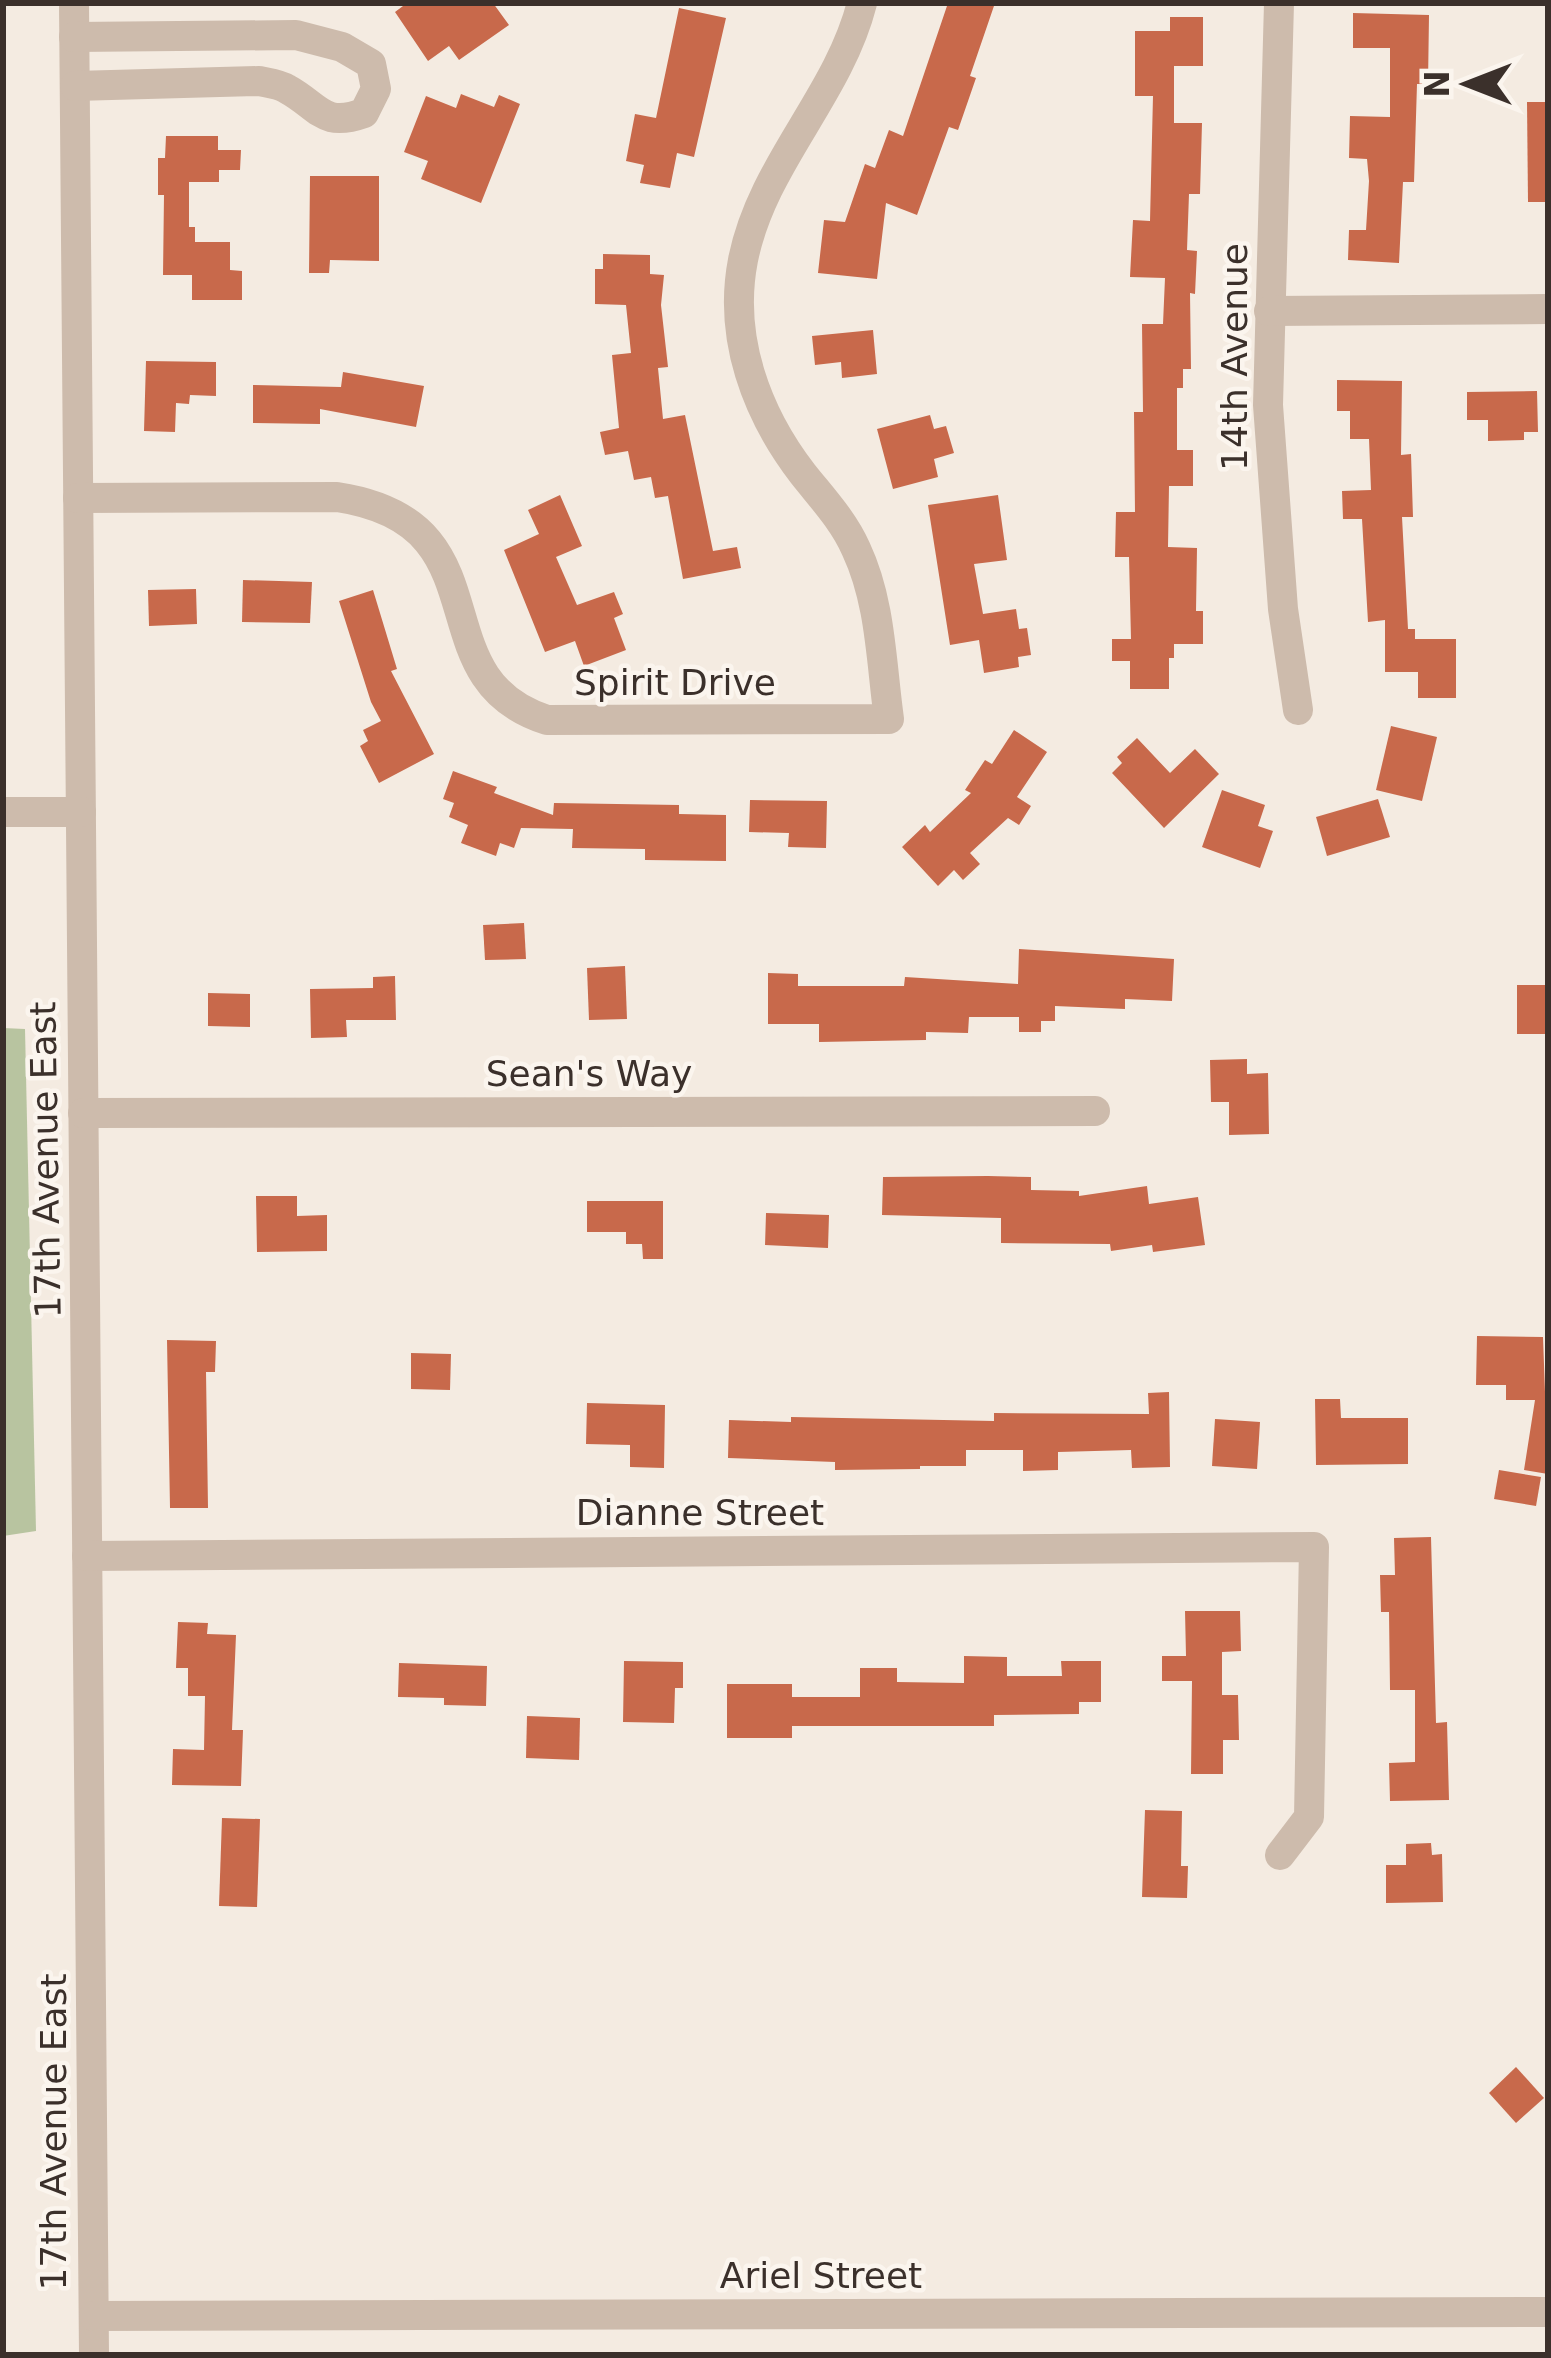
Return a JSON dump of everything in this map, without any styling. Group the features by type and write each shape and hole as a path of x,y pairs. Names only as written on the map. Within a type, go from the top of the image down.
{"street":[{"name":"17th Avenue East","path":"74,3 94,2355"},
{"name":"Spirit Drive","path":"78,498 337,497 366,501 393,512 436,551 450,577 470,652 484,677 511,705 547,720 889,719 870,584 836,514 768,419 752,383 738,310 743,261 755,214 769,182 844,57 862,3"},
{"name":"14th Avenue","path":"1279,3 1269,311 1273,507 1298,710"},
{"path":"74,37 296,35 342,46 370,64 376,89 364,112 342,121 317,113 286,87 259,81 75,86"},
{"path":"1269,311 1548,309"},
{"path":"3,812 81,812"},
{"name":"Sean's Way","path":"83,1113 1095,1111"},
{"name":"Dianne Street","path":"87,1556 1314,1547 1310,1817 1280,1855"},
{"name":"Ariel Street","path":"94,2316 1548,2312"}],"green space":[{"path":"3,1028 25,1029 36,1531 3,1536"}],"building":[{"path":"407,3 493,3 509,25 459,60 449,46 428,61 395,12"},
{"path":"948,3 995,3 958,130 949,127 917,215 886,203 877,279 818,273 824,220 845,222 865,164 875,168 889,130 903,136"},
{"path":"679,8 726,18 694,157 677,153 670,188 640,183 644,165 626,161 635,114 656,118"},
{"path":"1353,13 1429,15 1428,84 1417,84 1414,182 1403,182 1399,263 1348,260 1349,230 1366,230 1369,181 1367,159 1349,158 1350,116 1390,117 1390,48 1353,48"},
{"path":"1170,17 1203,17 1203,66 1174,66 1174,123 1202,123 1200,194 1189,194 1187,250 1197,251 1195,294 1190,293 1191,369 1183,369 1183,388 1177,388 1177,450 1193,450 1193,486 1169,486 1168,547 1197,548 1196,611 1203,611 1203,644 1174,644 1169,689 1130,689 1130,661 1112,661 1112,639 1131,639 1129,557 1115,557 1116,512 1135,512 1134,412 1143,412 1142,324 1163,324 1165,278 1130,277 1133,220 1150,221 1153,96 1135,96 1135,31 1170,31"},
{"path":"461,94 494,107 499,95 520,104 481,203 421,179 428,161 404,152 426,96 456,108"},
{"path":"1527,102 1548,102 1548,202 1528,202"},
{"path":"166,136 218,136 218,150 241,150 240,170 219,170 219,182 189,182 189,227 195,227 195,242 230,242 230,270 242,271 242,300 192,300 192,275 163,275 164,195 158,195 158,158 165,158"},
{"path":"310,176 379,176 379,261 330,260 329,273 309,273"},
{"path":"603,254 650,255 650,274 664,275 661,305 668,367 658,368 663,419 685,415 713,551 737,547 741,568 683,579 668,496 655,498 651,477 634,480 628,451 605,455 600,432 619,428 612,355 631,353 626,305 595,304 595,269 603,269"},
{"path":"873,330 877,374 842,378 841,362 815,365 812,336"},
{"path":"146,361 216,362 216,396 190,395 189,404 176,403 175,432 144,431"},
{"path":"343,372 424,386 416,427 320,409 320,424 253,423 253,385 341,387"},
{"path":"1337,380 1402,381 1401,455 1411,454 1413,517 1402,517 1408,629 1415,629 1415,639 1456,639 1456,698 1418,698 1418,672 1385,672 1385,620 1368,622 1362,519 1343,519 1342,491 1371,490 1369,439 1350,439 1350,411 1337,411"},
{"path":"1537,391 1538,432 1524,432 1524,440 1488,441 1488,420 1467,420 1467,392"},
{"path":"930,415 934,429 946,426 954,453 934,459 938,477 893,489 877,429"},
{"path":"560,495 582,546 556,557 577,605 614,592 623,614 614,618 626,650 584,666 575,641 545,652 504,550 539,534 528,510"},
{"path":"998,495 1007,560 974,564 983,614 1016,609 1019,629 1027,628 1031,655 1018,657 1019,667 984,673 979,640 950,645 928,505"},
{"path":"243,580 312,582 310,623 242,622"},
{"path":"196,589 197,624 149,626 148,590"},
{"path":"373,590 397,669 391,671 434,754 379,783 360,746 368,741 363,730 381,721 339,601"},
{"path":"1391,726 1437,737 1422,801 1376,790"},
{"path":"1014,730 1047,752 1017,797 1031,806 1019,825 1008,818 970,853 980,864 963,880 954,870 938,886 902,847 925,825 930,832 971,793 965,790 985,760 992,764"},
{"path":"1137,738 1170,773 1195,749 1219,774 1164,828 1112,773 1122,763 1117,757"},
{"path":"453,771 497,787 494,793 553,815 554,803 679,805 679,814 726,815 726,861 645,860 645,849 572,848 573,829 521,828 514,848 500,843 496,856 461,843 468,825 449,817 454,803 443,799"},
{"path":"1222,790 1265,805 1258,826 1273,831 1260,868 1202,847"},
{"path":"1378,799 1390,837 1327,856 1316,817"},
{"path":"750,800 827,801 826,848 788,847 789,833 749,832"},
{"path":"524,923 526,959 485,960 483,925"},
{"path":"1019,949 1174,959 1172,1001 1125,999 1125,1009 1055,1006 1055,1021 1041,1021 1041,1032 1019,1032 1019,1017 969,1017 968,1033 926,1032 926,1040 819,1042 819,1024 768,1024 768,973 798,974 798,986 904,986 905,977 1018,984"},
{"path":"625,966 627,1019 589,1020 587,968"},
{"path":"395,976 396,1020 346,1020 347,1037 311,1038 310,989 373,988 373,977"},
{"path":"1517,985 1548,985 1548,1034 1517,1034"},
{"path":"208,993 250,994 250,1027 208,1026"},
{"path":"1247,1059 1247,1074 1268,1073 1269,1134 1229,1135 1229,1102 1211,1102 1210,1060"},
{"path":"883,1177 1031,1177 1031,1190 1079,1191 1079,1196 1147,1186 1149,1204 1198,1197 1205,1245 1153,1252 1152,1245 1111,1251 1110,1244 1001,1243 1001,1218 882,1215"},
{"path":"256,1196 297,1196 297,1216 327,1215 327,1251 257,1252"},
{"path":"587,1201 663,1201 663,1259 643,1259 642,1244 626,1244 626,1232 587,1232"},
{"path":"766,1213 829,1215 828,1248 765,1245"},
{"path":"1477,1336 1543,1337 1548,1474 1524,1470 1535,1400 1506,1400 1506,1385 1476,1385"},
{"path":"167,1340 216,1341 215,1372 206,1372 208,1508 170,1508"},
{"path":"411,1353 451,1354 450,1390 411,1389"},
{"path":"1169,1392 1170,1467 1132,1468 1131,1450 1058,1452 1058,1470 1023,1471 1023,1450 966,1450 966,1466 920,1469 835,1470 835,1462 728,1458 729,1420 994,1421 994,1413 1149,1414 1148,1393"},
{"path":"1315,1399 1340,1399 1341,1418 1408,1418 1408,1464 1316,1465"},
{"path":"587,1403 665,1405 664,1468 630,1467 630,1445 586,1444"},
{"path":"1215,1419 1260,1422 1257,1469 1212,1466"},
{"path":"1499,1470 1541,1477 1536,1506 1494,1499"},
{"path":"1431,1537 1436,1723 1447,1722 1449,1800 1390,1801 1389,1763 1415,1762 1415,1690 1390,1690 1389,1612 1381,1612 1380,1575 1395,1575 1394,1538"},
{"path":"1185,1611 1240,1611 1241,1651 1222,1652 1222,1695 1238,1695 1239,1740 1223,1740 1223,1774 1191,1774 1192,1681 1162,1681 1162,1656 1186,1656"},
{"path":"178,1622 208,1623 207,1634 236,1635 232,1730 243,1730 241,1786 172,1785 173,1749 204,1750 205,1696 188,1696 188,1668 176,1668"},
{"path":"964,1656 1007,1657 1007,1676 1062,1676 1061,1661 1101,1661 1101,1702 1079,1702 1079,1714 994,1715 994,1726 792,1726 792,1738 727,1738 727,1684 792,1684 792,1697 860,1697 860,1668 897,1668 897,1682 964,1683"},
{"path":"624,1661 683,1662 683,1688 675,1688 674,1723 623,1722"},
{"path":"399,1663 487,1666 486,1706 444,1705 444,1698 398,1697"},
{"path":"527,1716 580,1718 579,1760 526,1758"},
{"path":"1145,1810 1182,1811 1181,1866 1188,1866 1187,1898 1142,1897"},
{"path":"222,1818 260,1819 257,1907 219,1906"},
{"path":"1431,1843 1432,1855 1442,1854 1443,1902 1386,1903 1386,1865 1406,1865 1406,1844"},
{"path":"1516,2067 1544,2098 1516,2123 1489,2093"}]}
